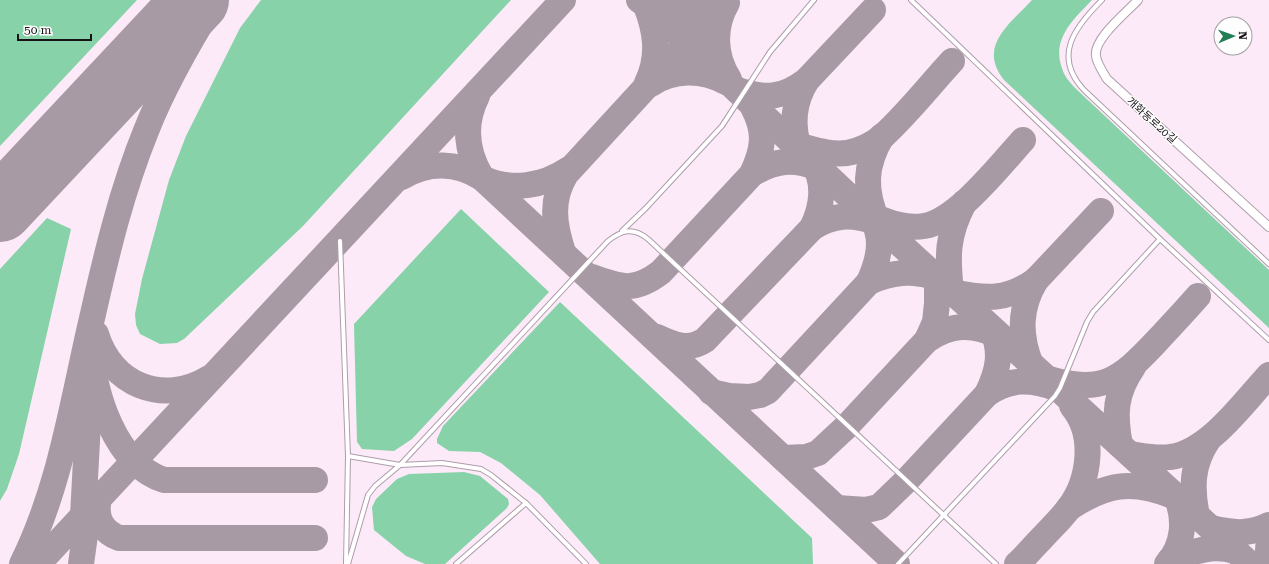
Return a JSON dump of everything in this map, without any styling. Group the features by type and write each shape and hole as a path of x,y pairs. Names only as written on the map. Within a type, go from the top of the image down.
{"street":[{"name":"개화동로20길","path":"1138,0 1102,37 1096,48 1096,56 1107,79 1269,227"}],"lane":[{"path":"347,564 368,496 375,486 400,465 608,241 622,232 646,208 722,126 770,52 814,0"},
{"path":"911,0 1160,239 1269,340"},
{"path":"1102,0 1084,19 1071,39 1069,61 1070,70 1074,79 1090,96 1269,264"},
{"path":"622,232 637,232 648,239 996,564"},
{"path":"898,564 1055,396 1060,388 1087,322 1093,312 1160,239"},
{"path":"340,241 348,456 347,564"},
{"path":"348,456 400,465 442,463 481,469 491,474 526,503 586,564"},
{"path":"456,564 526,503"}],"green space":[{"path":"0,0 137,0 0,146"},
{"path":"261,0 511,0 303,226 184,339 177,343 160,344 140,334 136,325 135,314 142,279 169,180 186,136 240,28"},
{"path":"1032,0 1092,0 1071,23 1061,40 1059,50 1060,60 1065,75 1074,87 1269,270 1269,328 1004,80 997,68 994,57 995,46 1006,27"},
{"path":"461,209 549,292 412,439 394,451 362,449 357,442 354,324"},
{"path":"47,218 71,229 19,454 7,489 0,501 0,269"},
{"path":"560,302 812,538 813,564 600,564 540,495 501,463 480,452 449,451 437,443 437,439 443,426"},
{"path":"464,472 480,476 508,499 509,504 507,508 445,564 425,564 406,556 374,530 372,507 376,499 397,479 409,474"}],"taxiway":[{"path":"22,564 47,504 65,441 104,268 116,221 137,153 169,80 186,48 215,0"},
{"path":"38,564 563,0"},
{"path":"639,0 653,9 876,222 1250,564"},
{"path":"647,4 666,9 685,11 704,8 723,0"},
{"path":"563,252 557,232 555,213 558,193 566,174 726,0"},
{"path":"645,3 652,23 655,43 654,63 647,83"},
{"path":"727,3 719,22 717,41 720,61 729,79"},
{"path":"737,90 756,95 773,96 789,91 798,86 807,80 873,10"},
{"path":"796,145 833,153 847,153 856,151 871,144 883,136 901,118 952,61"},
{"path":"651,84 660,79 678,73 688,72 707,75 726,82"},
{"path":"800,151 795,132 795,114 802,88 807,80"},
{"path":"477,96 470,117 468,138 472,158 482,178 504,185 527,185 549,180 569,169"},
{"path":"592,277 612,284 628,286 643,283 661,272 752,174 759,156 762,140 760,124 753,107"},
{"path":"878,223 870,200 868,179 872,158 882,136"},
{"path":"873,216 892,223 911,227 924,226 937,222 950,214 978,190 1023,140"},
{"path":"752,174 760,169 776,163 784,162 800,163 818,168"},
{"path":"657,337 681,346 693,345 705,340 812,228 818,212 821,196 820,179 813,163"},
{"path":"402,177 422,168 432,166 453,166 482,178 897,564"},
{"path":"951,291 949,267 951,236 954,225 964,203"},
{"path":"952,292 986,297 1006,295 1025,287 1036,280 1101,211"},
{"path":"812,228 827,220 843,217 867,219 876,222"},
{"path":"711,392 729,396 749,397 760,395 768,391 869,282 879,250 878,233 871,217"},
{"path":"869,282 893,274 901,273 917,273 935,277"},
{"path":"783,458 806,457 818,453 847,426 927,340 935,322 937,303 937,285 931,273"},
{"path":"1031,365 1024,343 1023,322 1026,301 1036,280"},
{"path":"1049,379 1082,385 1108,381 1119,375 1142,357 1198,296"},
{"path":"927,340 944,331 961,327 979,328 997,335"},
{"path":"837,508 866,510 879,507 906,481 987,394 994,378 998,361 997,345 991,328"},
{"path":"96,334 103,352 114,366 126,378 141,386 157,390 174,390 192,386 209,378"},
{"path":"91,348 97,386 102,406 110,425 120,443 132,459 147,472 164,480 315,480"},
{"path":"1120,445 1117,423 1119,395 1133,367"},
{"path":"1130,454 1165,458 1184,453 1198,446 1224,425 1269,375"},
{"path":"987,394 1004,385 1020,382 1038,383 1056,388"},
{"path":"83,516 90,385"},
{"path":"1017,564 1066,512 1076,497 1082,484 1086,471 1087,443 1085,430 1080,417 1072,406"},
{"path":"1197,516 1194,495 1194,476 1199,458 1208,440"},
{"path":"1069,508 1095,494 1107,489 1119,487 1144,487 1173,496"},
{"path":"1167,564 1177,549 1182,532 1181,514 1176,496"},
{"path":"98,504 98,516 102,525 109,533 119,538 315,538"},
{"path":"81,564 85,535 95,508"},
{"path":"1211,528 1226,531 1247,532 1269,525"},
{"path":"1267,564 1269,537"},
{"path":"1170,560 1202,550 1218,548 1235,551"}],"runway":[{"path":"0,209 196,0"}]}
